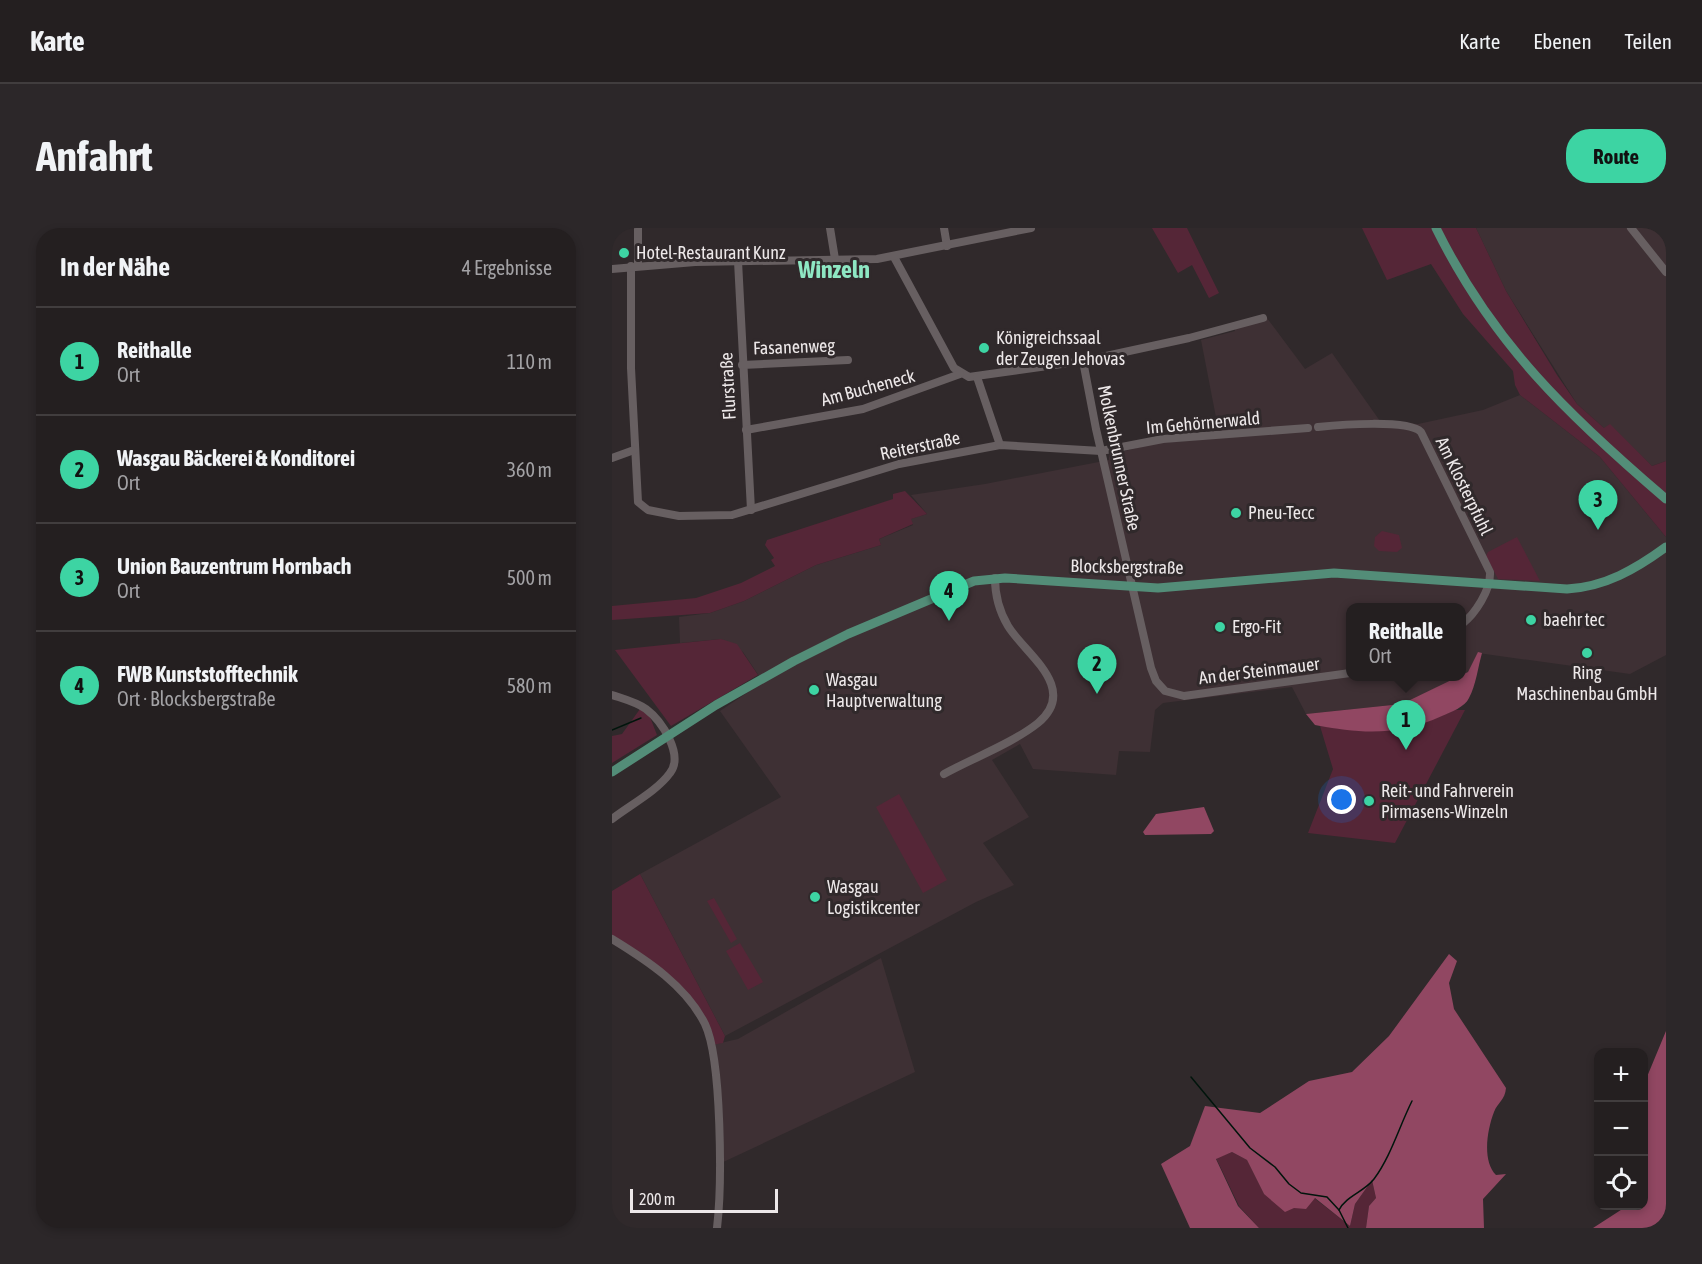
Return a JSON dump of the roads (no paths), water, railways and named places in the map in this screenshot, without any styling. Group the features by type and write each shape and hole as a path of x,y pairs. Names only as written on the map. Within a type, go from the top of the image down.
{"main road":[{"path":"1436,228 1480,304 1530,371 1583,427 1666,499"},
{"path":"1635,473 1666,494"},
{"name":"Blocksbergstraße","path":"612,772 743,690 836,640 960,585 995,578 1133,587 1168,587 1334,573 1548,590 1585,587 1617,577 1666,547"}],"street":[{"name":"Reiterstraße","path":"638,228 635,266 634,450 638,502 645,509 697,517 732,515 899,464 1000,445 1101,451"},
{"path":"830,228 835,260"},
{"path":"945,228 947,246"},
{"path":"612,269 738,261 894,257 998,232 1031,228"},
{"path":"1631,228 1666,272"},
{"path":"894,257 954,368 960,374 977,377 1083,361 1207,334 1263,318"},
{"name":"Flurstraße","path":"738,261 751,510"},
{"name":"Fasanenweg","path":"742,364 848,360"},
{"name":"Molkenbrunner Straße","path":"1083,361 1101,451 1151,668 1156,681 1170,694"},
{"name":"Am Bucheneck","path":"746,430 863,409 960,374"},
{"path":"977,377 1000,445"},
{"name":"Am Klosterpfuhl","path":"1318,427 1370,424 1418,429 1489,569 1488,585"},
{"name":"Im Gehörnerwald","path":"1101,451 1163,439 1308,428"},
{"path":"612,459 634,450"},
{"path":"944,774 1029,729 1043,717 1050,702 1051,687 1046,671 1014,635 1003,618 997,601 995,578"},
{"path":"1466,618 1478,605 1488,585"},
{"name":"An der Steinmauer","path":"1170,694 1184,696 1346,674"},
{"path":"612,695 649,711 667,737 675,757 671,773 612,819"},
{"path":"612,939 675,985 693,1004 705,1025 712,1045 718,1129 717,1228"}],"waterway":[{"path":"612,730 641,718"},
{"path":"1191,1077 1250,1148 1275,1167 1289,1184 1301,1193 1327,1197 1339,1210 1348,1228"},
{"path":"1339,1210 1346,1201 1374,1179 1390,1151 1412,1101"}],"place":[{"name":"Hotel-Restaurant Kunz","path":"624,253"},
{"name":"Königreichssaal der Zeugen Jehovas","path":"984,348"},
{"name":"Pneu-Tecc","path":"1236,513"},
{"name":"Union Bauzentrum Hornbach","path":"1598,530"},
{"name":"baehr tec","path":"1531,620"},
{"name":"FWB Kunststofftechnik","path":"949,621"},
{"name":"Ergo-Fit","path":"1220,627"},
{"name":"Ring Maschinenbau GmbH","path":"1587,653"},
{"name":"Wasgau Hauptverwaltung","path":"814,690"},
{"name":"Wasgau Bäckerei & Konditorei","path":"1097,694"},
{"name":"Reithalle","path":"1406,750"},
{"name":"Reit- und Fahrverein Pirmasens-Winzeln","path":"1369,801"},
{"name":"Wasgau Logistikcenter","path":"815,897"}],"district":[{"name":"Winzeln","path":"834,270"}]}
